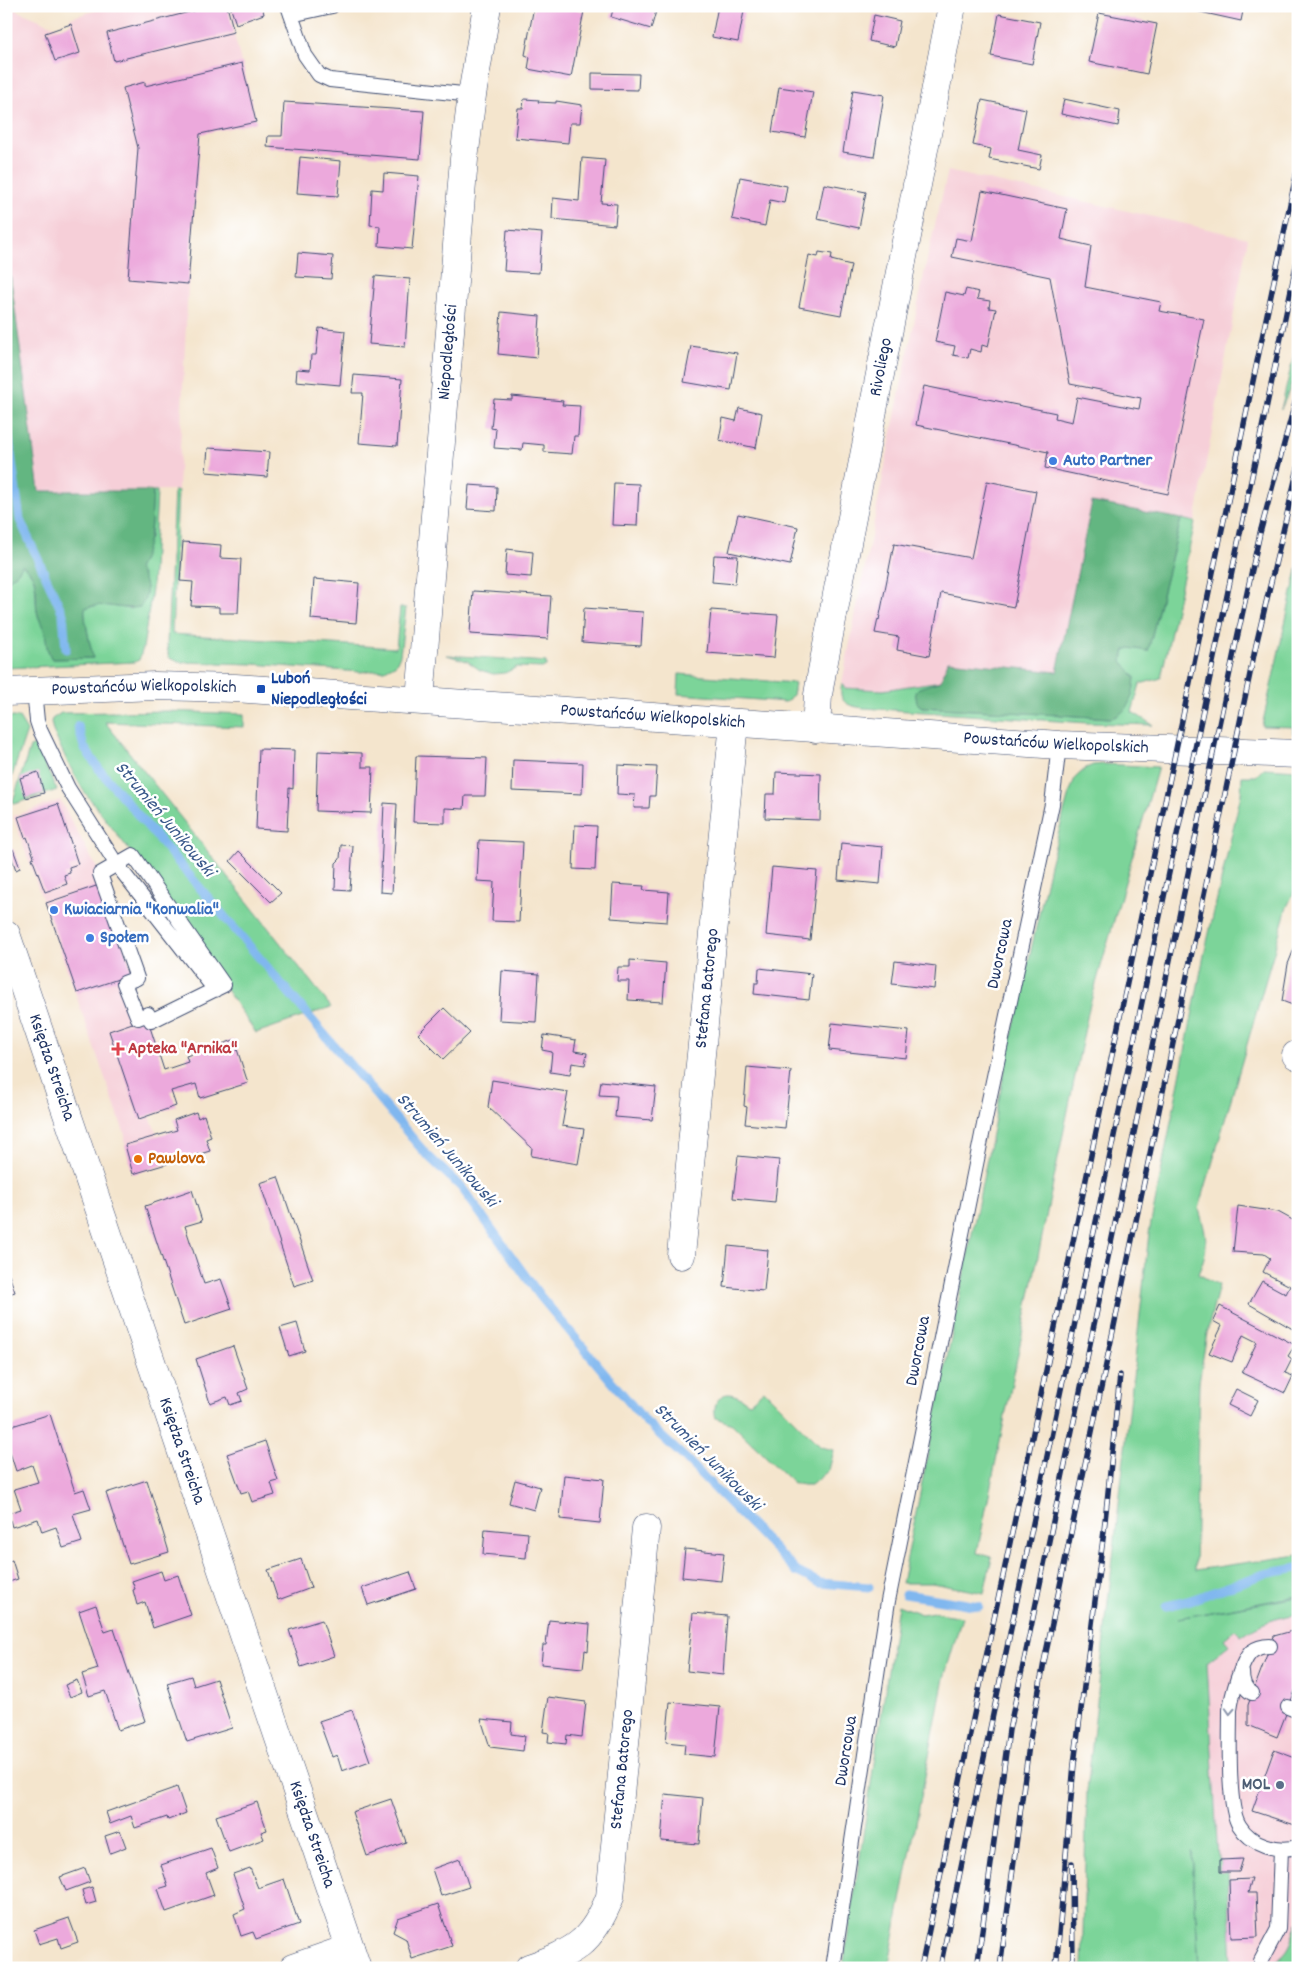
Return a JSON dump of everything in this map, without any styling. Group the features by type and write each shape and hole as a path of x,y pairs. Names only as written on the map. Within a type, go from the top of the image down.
{"street":[{"name":"Niepodległości","path":"420,700 462,185 472,95 487,6"},
{"name":"Rivoliego","path":"816,729 822,671 952,6"},
{"name":"Powstańców Wielkopolskich","path":"6,692 148,686 214,687 1059,745 1298,754"},
{"name":"Stefana Batorego","path":"681,1255 734,723"},
{"name":"Księdza Streicha","path":"6,934 11,962 354,1958"},
{"name":"Stefana Batorego","path":"529,1968 565,1953 592,1934 602,1918 610,1897 646,1528"},
{"path":"293,1968 354,1958"}],"lane":[{"path":"332,6 290,11 305,55 311,66 319,74 330,80 472,95"},
{"path":"34,690 37,721 68,788 117,865 215,990 151,1021 148,1014 138,1018 124,983 136,978 100,874 117,865"},
{"name":"Dworcowa","path":"833,1968 888,1601 987,1110 1052,804 1059,745"},
{"path":"1270,1646 1264,1646 1252,1651 1232,1697 1230,1710 1234,1809 1239,1826 1258,1842 1281,1849 1298,1847"},
{"path":"1242,1671 1244,1686 1252,1693"},
{"path":"1262,1968 1261,1961 1278,1929 1281,1849"}],"shaded area":[{"path":"6,6 59,28 71,24 70,18 110,6 227,6 256,122 200,134 188,284 178,490 39,491 6,242"},
{"path":"948,171 1248,238 1195,522 1092,502 1057,673 948,661 941,681 883,690 843,688 842,683 894,421 929,250"},
{"path":"60,800 100,874 124,983 147,1018 109,1032 138,1119 150,1116 157,1135 125,1145 125,1135 13,816"},
{"path":"1298,1596 1179,1619 1199,1968 1178,1618"},
{"path":"1298,1614 1298,1923 1288,1951 1273,1963 1273,1968 1232,1968 1228,1872 1220,1872 1218,1860 1207,1662 1229,1645 1224,1639 1235,1630 1241,1636 1252,1628 1272,1619"}],"green space":[{"path":"6,242 39,491 153,491 148,541 143,560 138,569 145,583 145,597 140,607 126,608 99,605 85,608 86,624 93,658 52,659 38,614 36,585 32,574 22,565 18,572 6,582 6,513 9,510 9,501 6,495"},
{"path":"1298,338 1294,375 1281,409"},
{"path":"153,491 157,491 152,589 143,648 139,660 135,662 6,668 6,582 18,572 22,565 32,575 34,580 38,614 52,659 93,658 86,624 85,608 102,605 131,609 143,576 138,569 150,537"},
{"path":"174,491 178,491 172,634 396,648 400,608 406,608 400,655 396,664 385,670 360,672 253,664 180,662 169,658 167,645"},
{"path":"1092,502 1181,519 1148,651 1130,648 1125,650 1122,661 1135,677 1132,696 1122,712 1111,718 922,707 917,703 915,692 919,688 941,681 948,661 1057,672"},
{"path":"1181,519 1195,522 1161,678 1140,684 1132,712 1153,725 1087,723 864,708 853,706 843,699 841,695 842,683 844,688 883,690 941,681 917,703 922,707 1111,718 1134,685 1135,677 1122,661 1125,650 1130,648 1148,651"},
{"path":"1298,566 1298,733 1293,733 1293,727 1262,726"},
{"path":"447,655 546,662 546,666 542,668 517,667 505,673 493,674 480,670 467,661"},
{"path":"679,674 795,683 793,695 786,702 678,694"},
{"path":"167,711 244,714 244,727 105,722 331,1007 256,1033 133,855 83,790 68,763 53,731 51,722 52,719 61,713"},
{"path":"6,716 19,718 27,731 6,794"},
{"path":"35,745 57,790 14,804 13,801 30,747"},
{"path":"1104,764 1158,767 1089,1008 977,1553 992,1557 984,1593 932,1583 902,1583 1010,1044 1050,865 1075,778 1086,768"},
{"path":"1264,768 1298,770 1298,884 1287,907 1199,1209 1204,1227 1206,1249 1198,1274 1219,1285 1207,1333 1199,1382 1195,1570 1298,1555 1298,1596 1178,1618 1298,1597 1298,1614 1268,1622 1241,1636 1235,1630 1224,1639 1229,1645 1207,1662 1218,1860 1220,1860 1220,1872 1228,1872 1232,1968 1082,1968 1087,1791 1149,1233 1204,955 1241,794 1242,776 1256,776"},
{"path":"764,1390 821,1447 834,1450 829,1470 811,1485 793,1483 732,1424 716,1418 716,1404 724,1395 734,1395 749,1403"},
{"path":"898,1605 921,1614 934,1612 962,1617 944,1678 888,1968 843,1968"},
{"path":"1298,1923 1298,1968 1273,1968 1272,1963 1283,1955 1290,1946"}],"building":[{"path":"213,6 227,6 234,32 114,61 107,33"},
{"path":"230,6 262,6 264,14 236,24"},
{"path":"534,6 561,6 584,11 571,77 528,69 530,57 525,55"},
{"path":"614,6 641,6 656,11 651,29 611,17"},
{"path":"718,6 745,6 738,42 712,37"},
{"path":"1173,6 1244,6 1241,21"},
{"path":"1099,13 1157,24 1147,74 1089,62"},
{"path":"999,14 1040,22 1032,64 991,56"},
{"path":"874,15 900,21 895,47 869,41"},
{"path":"71,24 80,53 55,61 45,33"},
{"path":"242,63 256,122 200,134 188,284 128,279 138,148 123,88 145,82 145,86"},
{"path":"592,73 639,74 638,90 592,89"},
{"path":"779,87 813,92 805,137 772,132"},
{"path":"853,90 884,95 874,157 843,152"},
{"path":"524,99 539,100 538,102 556,103 556,101 582,105 580,123 570,123 568,143 515,138 518,108 523,108"},
{"path":"1064,99 1120,111 1118,126 1061,114"},
{"path":"982,100 1026,109 1018,150 1042,155 1039,169 989,159 991,149 973,145"},
{"path":"284,102 424,111 420,159 267,147 268,136 282,136"},
{"path":"300,157 341,161 338,196 297,193"},
{"path":"582,158 605,160 601,203 617,204 615,225 552,219 553,198 579,201"},
{"path":"384,173 419,176 412,249 379,246 380,226 370,225 372,189 383,190"},
{"path":"740,177 787,186 784,203 770,200 765,226 732,219"},
{"path":"824,184 866,192 859,228 817,219"},
{"path":"982,191 1067,209 1061,239 1091,246 1085,287 1161,302 1159,311 1204,319 1168,494 1045,468 1048,452 916,425 924,386 1056,413 1055,418 1072,422 1077,397 1139,409 1141,398 1070,384 1050,277 952,257 956,238 972,241"},
{"path":"507,230 542,233 539,273 504,271"},
{"path":"819,252 832,254 831,260 851,265 841,315 799,307 809,255 818,257"},
{"path":"298,253 333,256 331,279 296,277"},
{"path":"375,276 410,279 405,347 369,344"},
{"path":"966,289 979,292 977,299 990,301 989,308 996,309 988,347 982,345 981,352 970,349 968,358 953,355 955,346 935,342 945,292 964,296"},
{"path":"501,312 540,316 537,358 498,354"},
{"path":"319,328 345,331 340,385 296,381 297,369 310,370 311,355 316,355"},
{"path":"691,346 737,353 731,390 684,382"},
{"path":"354,375 402,379 397,446 359,443 363,393 352,393"},
{"path":"512,396 563,401 562,405 580,406 578,436 574,436 572,454 544,452 544,445 523,443 522,450 494,448 496,429 491,428 494,399 512,400"},
{"path":"739,408 762,413 756,448 719,440 723,418 736,421"},
{"path":"208,448 269,452 267,477 206,472"},
{"path":"987,481 1036,491 1014,607 941,593 929,656 897,650 899,637 875,633 894,544 971,558"},
{"path":"614,483 639,484 637,526 612,525"},
{"path":"469,485 497,487 496,511 467,509"},
{"path":"738,514 798,527 790,565 729,552"},
{"path":"183,542 221,545 220,558 241,559 238,613 219,613 219,607 191,606 193,582 180,581"},
{"path":"507,549 533,552 531,577 505,575"},
{"path":"714,555 738,556 735,584 712,582"},
{"path":"314,579 359,583 356,623 311,619"},
{"path":"473,591 551,596 548,639 470,634"},
{"path":"584,608 643,612 641,646 582,642"},
{"path":"711,610 778,615 774,658 707,653"},
{"path":"259,749 294,750 293,789 289,788 287,831 256,829"},
{"path":"318,751 362,753 362,767 373,767 371,813 316,811"},
{"path":"416,756 487,758 485,796 465,796 464,809 445,808 445,823 413,822"},
{"path":"513,760 583,763 582,794 512,791"},
{"path":"618,765 657,767 655,796 650,796 649,808 634,808 635,795 617,794"},
{"path":"38,772 44,793 26,798 20,778"},
{"path":"776,772 821,774 820,820 765,818 766,794 775,794"},
{"path":"384,803 397,804 392,893 380,892"},
{"path":"58,804 78,864 69,867 70,873 64,875 67,884 45,892 32,858 34,857 27,837 25,838 18,817"},
{"path":"575,825 597,826 595,870 573,869"},
{"path":"479,840 523,842 519,922 492,921 494,882 477,881"},
{"path":"841,843 883,847 880,884 838,880"},
{"path":"341,845 353,846 350,890 335,889 336,863 340,859"},
{"path":"13,849 20,868 16,870 9,850"},
{"path":"239,851 281,893 271,902 230,861"},
{"path":"772,867 817,871 810,940 766,935"},
{"name":"Społem","path":"102,884 133,974 77,993 46,903"},
{"path":"613,884 644,886 643,890 669,892 667,922 611,918"},
{"path":"1298,939 1298,1007 1282,1001 1288,964"},
{"path":"630,960 666,963 663,1002 628,1000 629,981 617,981 618,967 630,967"},
{"path":"895,961 936,966 934,989 892,984"},
{"path":"759,968 812,974 809,1000 754,994 755,983 758,983"},
{"path":"502,971 539,974 536,1022 499,1020"},
{"path":"444,1008 470,1033 443,1059 418,1034"},
{"path":"147,1018 164,1070 188,1062 186,1056 234,1040 248,1083 200,1098 196,1084 171,1091 176,1106 139,1119 109,1031"},
{"path":"832,1023 909,1031 906,1058 829,1050"},
{"path":"544,1035 576,1040 574,1051 587,1053 585,1065 572,1063 570,1075 550,1072 552,1052 542,1050"},
{"path":"747,1067 791,1071 785,1128 745,1124 747,1107 744,1106"},
{"path":"492,1080 568,1092 562,1126 584,1129 578,1164 531,1156 532,1148 488,1107"},
{"path":"601,1081 656,1087 652,1120 615,1117 617,1096 599,1095"},
{"path":"196,1112 198,1118 204,1115 211,1137 206,1139 210,1151 133,1174 125,1145 177,1130 174,1120"},
{"path":"738,1156 779,1160 775,1202 733,1198"},
{"path":"278,1177 313,1280 294,1286 260,1183"},
{"path":"192,1190 202,1221 185,1226 204,1284 221,1279 232,1309 184,1325 145,1206"},
{"path":"1238,1206 1278,1212 1298,1223 1298,1332 1249,1304 1262,1281 1286,1294 1290,1286 1263,1272 1270,1258 1264,1254 1233,1252"},
{"path":"728,1246 768,1250 764,1291 724,1287"},
{"path":"6,1266 15,1292 6,1295"},
{"path":"1220,1306 1295,1345 1288,1356 1292,1359 1285,1373 1293,1376 1285,1393 1242,1373 1257,1342 1243,1335 1232,1362 1209,1353 1222,1326 1213,1321"},
{"path":"297,1323 305,1351 289,1356 280,1328"},
{"path":"233,1346 248,1389 239,1393 242,1401 230,1405 227,1397 210,1403 196,1359"},
{"path":"1236,1389 1258,1400 1250,1416 1228,1405"},
{"path":"50,1414 75,1492 84,1489 91,1509 73,1514 82,1542 63,1548 56,1527 42,1532 38,1519 12,1527 8,1513 21,1509 14,1489 38,1482 32,1465 16,1471 6,1440 6,1428"},
{"path":"265,1441 278,1481 271,1483 275,1495 252,1502 248,1491 241,1493 227,1454"},
{"path":"564,1475 604,1479 600,1523 560,1519"},
{"path":"147,1480 169,1552 129,1564 106,1493"},
{"path":"515,1480 540,1487 534,1510 509,1503"},
{"path":"485,1529 528,1533 526,1558 483,1554"},
{"path":"685,1549 724,1553 721,1581 682,1577"},
{"path":"301,1559 311,1588 278,1600 268,1570"},
{"path":"12,1560 18,1579 6,1583 6,1562"},
{"path":"161,1571 164,1580 178,1575 191,1615 153,1628 145,1602 137,1605 132,1581"},
{"path":"410,1572 416,1589 368,1605 362,1588"},
{"path":"96,1605 105,1632 114,1629 145,1721 118,1730 105,1691 89,1696 82,1674 98,1669 79,1611"},
{"path":"693,1613 727,1616 723,1675 687,1671"},
{"path":"322,1620 334,1656 301,1667 289,1630"},
{"path":"549,1620 590,1624 588,1651 585,1650 583,1668 541,1664 543,1645 546,1645"},
{"path":"1292,1631 1298,1633 1298,1683 1277,1737 1248,1725 1248,1705 1274,1636"},
{"path":"191,1676 194,1686 216,1679 232,1728 187,1742 167,1683"},
{"path":"77,1680 82,1692 70,1697 65,1685"},
{"path":"548,1697 586,1702 582,1737 567,1735 566,1744 548,1742 549,1733 543,1732"},
{"path":"670,1702 720,1707 715,1757 684,1754 685,1744 666,1742"},
{"path":"352,1710 370,1761 342,1771 337,1755 332,1757 319,1721"},
{"path":"481,1719 512,1722 511,1734 525,1736 523,1751 490,1747"},
{"name":"MOL","path":"1274,1750 1298,1759 1298,1826 1252,1811"},
{"path":"177,1787 186,1813 168,1820 167,1817 135,1828 131,1816 110,1824 106,1812"},
{"path":"665,1794 703,1798 699,1844 661,1841"},
{"path":"391,1799 406,1842 367,1856 352,1812"},
{"path":"257,1802 267,1830 261,1832 264,1839 229,1852 216,1816"},
{"path":"120,1831 126,1847 110,1853 105,1836"},
{"path":"211,1848 218,1868 206,1873 214,1895 166,1912 158,1889 168,1886 161,1865"},
{"path":"460,1859 469,1887 441,1896 432,1869"},
{"path":"1243,1859 1239,1872 1220,1872 1220,1860"},
{"path":"85,1868 90,1882 66,1891 60,1877"},
{"path":"250,1868 258,1888 284,1879 299,1924 256,1939 253,1932 241,1936 234,1914 245,1909 233,1874"},
{"path":"1252,1879 1248,1893 1256,1893 1258,1937 1231,1938 1229,1880"},
{"path":"92,1887 96,1902 86,1905 82,1890"},
{"path":"438,1904 452,1946 412,1959 406,1939 393,1932 398,1918"},
{"path":"69,1918 78,1942 61,1948 58,1938 39,1944 34,1930"}],"waterway":[{"name":"Strumień Junikowski","path":"6,418 20,520 63,614 66,649"},
{"name":"Strumień Junikowski","path":"78,726 84,747 99,769 425,1153 462,1188 540,1296 645,1421 685,1458 797,1572 820,1583 869,1587"},
{"name":"Strumień Junikowski","path":"1166,1606 1188,1601 1264,1574 1298,1568"},
{"name":"Strumień Junikowski","path":"905,1594 979,1606"}],"railway":[{"path":"921,1968 1298,166"},
{"path":"940,1968 1298,256"},
{"path":"977,1968 1009,1730 1236,643 1260,533 1298,392"},
{"path":"1000,1968 1029,1745 1044,1662 1256,645 1298,468"},
{"path":"1056,1968 1074,1764 1104,1531 1120,1375"},
{"path":"1072,1863 1073,1968"}],"place":[{"name":"Auto Partner","path":"1053,461"},
{"name":"Luboń Niepodległości","path":"261,689"},
{"name":"Kwiaciarnia \"Konwalia\"","path":"54,910"},
{"name":"Społem","path":"90,938"},
{"name":"Apteka \"Arnika\"","path":"118,1049"},
{"name":"Pawlova","path":"138,1159"},
{"name":"MOL","path":"1280,1785"}]}
